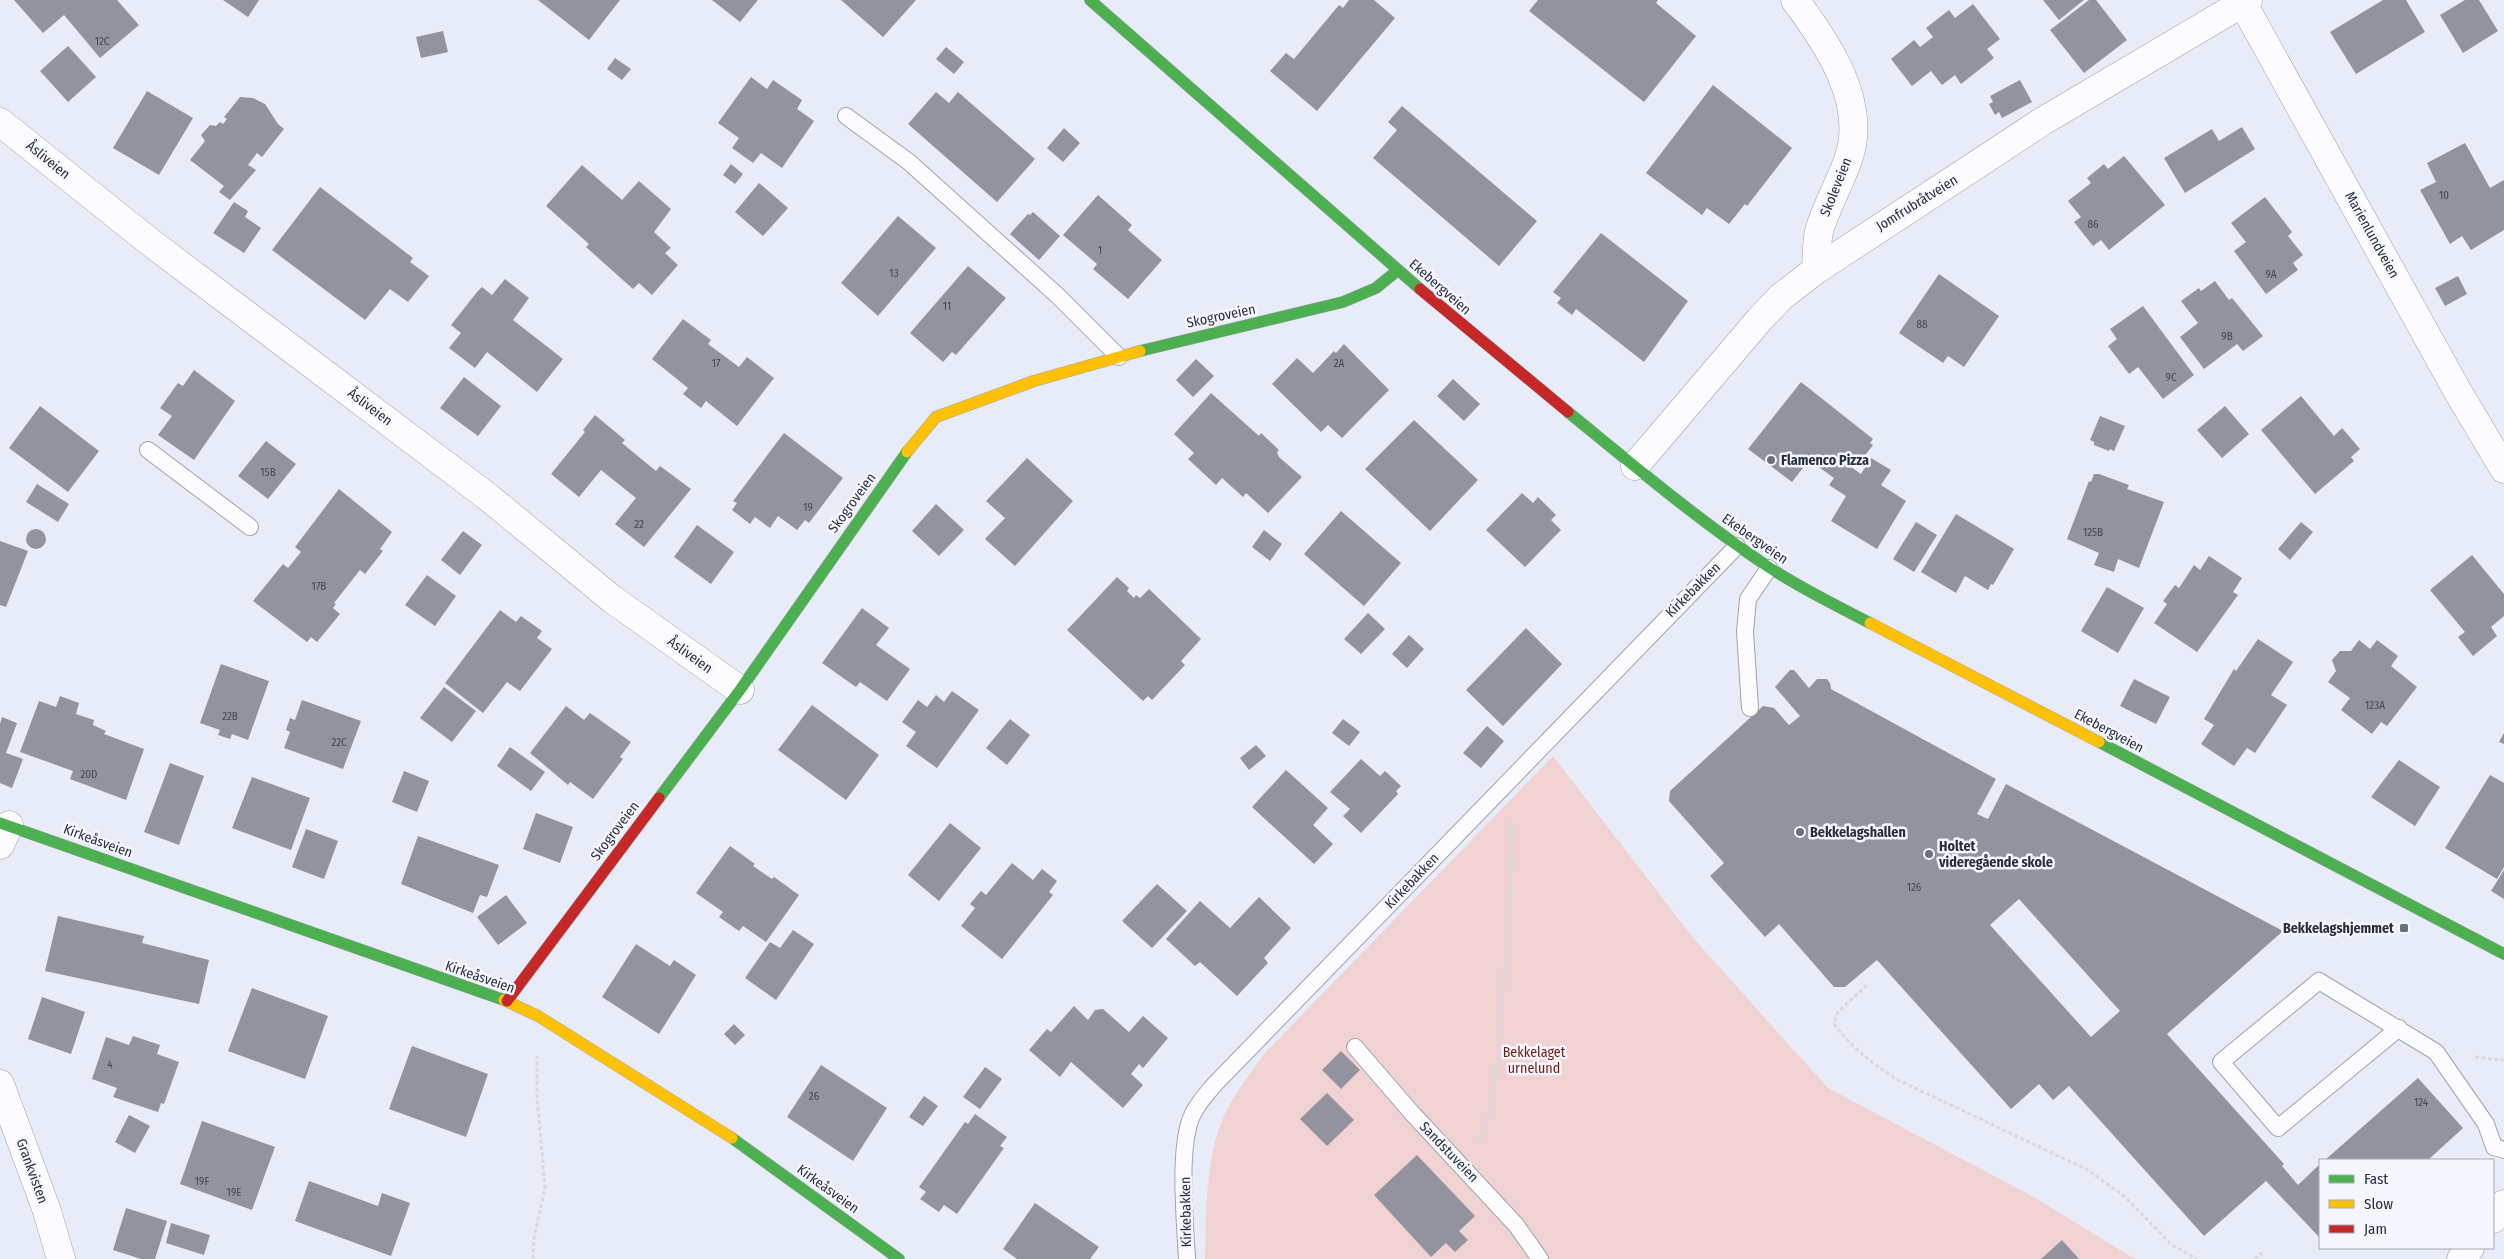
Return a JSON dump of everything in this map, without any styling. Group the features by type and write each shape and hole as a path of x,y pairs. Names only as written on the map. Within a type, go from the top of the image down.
{"street":[{"name":"Ekebergveien","path":"1090,0 1330,213 1463,327 1635,466 1737,546 1769,568 1799,586 2504,954"},
{"name":"Skoleveien","path":"1795,0 1830,53 1846,87 1853,108 1853,135 1850,155 1819,230 1816,270"},
{"name":"Jomfrubråtveien","path":"1635,466 1760,319 1781,297 1816,270 2043,121 2244,1"},
{"name":"Marienlundveien","path":"2244,1 2458,392 2504,469"},
{"name":"Åsliveien","path":"0,122 150,242 488,497 612,599 740,690"},
{"name":"Skogroveien","path":"507,1001 740,690 849,532 916,440 936,417 1034,380 1170,342 1261,323 1343,302 1376,288 1398,270"},
{"name":"Kirkeåsveien","path":"3,831 507,1001 538,1016 711,1123 899,1259"},
{"name":"Grankvisten","path":"0,1084 47,1211 61,1259"},
{"path":"2494,1218 2504,1204"},
{"path":"2461,1259 2469,1249"}],"lane":[{"path":"846,116 909,162 1058,296 1119,357"},
{"path":"148,450 250,527"},
{"name":"Kirkebakken","path":"1187,1259 1184,1159 1189,1124 1196,1108 1214,1085 1507,784 1614,670 1737,546"},
{"path":"1750,708 1745,632 1748,599 1769,568"},
{"path":"2399,1028 2278,1128 2221,1062 2319,982 2399,1028 2436,1052 2486,1124 2494,1147 2504,1150"},
{"name":"Sandstuveien","path":"1355,1047 1411,1112 1516,1225 1540,1259"}],"path":[{"path":"1468,1172 1486,1125 1498,1064 1512,858 1511,813 1507,784"},
{"path":"1867,985 1838,1012 1834,1024 1847,1042 1871,1063 1898,1080 2086,1169 2124,1196 2172,1245 2197,1259"},
{"path":"533,1259 534,1238 545,1188 537,1095 538,1016"},
{"path":"2255,1259 2262,1253"}],"green space":[{"name":"Bekkelaget urnelund","path":"1553,756 1694,939 1828,1088 2032,1196 2135,1259 1205,1259 1208,1181 1215,1142 1229,1106 1263,1055"}],"building":[{"path":"14,0 117,0 139,25 100,58 64,15 43,33"},
{"path":"223,0 259,0 248,17"},
{"path":"538,0 620,0 589,40"},
{"path":"712,0 758,0 740,22"},
{"path":"841,0 916,0 883,37"},
{"path":"1349,0 1374,0 1395,18 1317,111 1270,71 1286,53 1294,59 1339,5 1343,8"},
{"path":"1538,0 1658,0 1656,3 1696,36 1644,102 1529,11"},
{"path":"2043,0 2084,0 2059,20"},
{"path":"2089,0 2096,0 2127,40 2084,73 2050,30"},
{"path":"2383,0 2406,0 2425,32 2356,74 2330,32"},
{"path":"2465,0 2479,0 2498,31 2463,53 2440,15"},
{"path":"1973,4 2000,39 1987,49 1994,58 1961,84 1955,75 1942,85 1931,71 1912,86 1891,59 1914,40 1920,47 1933,37 1926,28 1949,10 1955,18"},
{"path":"443,31 448,52 421,58 416,37"},
{"path":"68,46 96,77 68,102 40,71"},
{"path":"946,47 964,62 954,74 936,59"},
{"path":"615,58 631,69 622,80 607,69"},
{"path":"751,77 767,89 773,80 802,100 797,109 814,121 782,168 761,153 753,163 732,148 739,138 718,123"},
{"path":"2020,80 2032,102 2002,118 1999,112 1995,115 1989,104 1993,102 1990,96"},
{"path":"1713,85 1792,148 1747,206 1745,204 1729,224 1707,208 1702,215 1646,173"},
{"path":"147,91 193,118 159,175 113,148"},
{"path":"936,92 949,103 958,92 1035,159 997,202 908,124"},
{"path":"240,97 253,98 265,104 278,124 284,129 262,157 257,153 248,165 256,170 230,200 219,192 224,186 190,160 205,141 201,135 210,125 216,126 220,122 223,124 227,119 224,117"},
{"path":"1402,106 1537,221 1499,266 1373,158 1397,130 1388,122"},
{"path":"2242,127 2255,149 2185,193 2164,158 2212,129 2219,141"},
{"path":"1064,128 1080,143 1063,162 1047,148"},
{"path":"2465,143 2490,188 2504,180 2504,230 2471,250 2462,236 2450,244 2420,190 2436,182 2427,163"},
{"path":"2124,156 2165,205 2109,250 2101,240 2093,246 2074,222 2081,217 2068,201 2091,183 2087,178 2104,164 2108,169"},
{"path":"731,164 743,174 735,184 723,175"},
{"path":"582,165 622,200 639,181 671,209 654,232 671,248 665,253 678,265 652,295 639,283 633,289 586,247 589,244 546,206"},
{"path":"759,183 788,208 763,236 735,212"},
{"path":"320,187 413,258 410,262 429,276 408,302 390,289 365,320 272,250"},
{"path":"1098,195 1132,225 1128,230 1162,260 1128,299 1093,269 1097,264 1063,235"},
{"path":"2265,197 2292,232 2288,236 2303,255 2293,263 2298,270 2266,294 2234,251 2246,242 2231,223"},
{"path":"234,202 248,211 245,217 261,228 244,253 213,233"},
{"path":"1033,212 1060,236 1039,260 1010,234 1028,214 1030,215"},
{"path":"898,216 936,248 878,316 841,283"},
{"path":"1601,233 1688,301 1644,362 1576,309 1572,315 1557,303 1561,298 1553,292"},
{"path":"968,266 1006,298 956,355 952,352 943,362 910,333"},
{"path":"1939,274 1999,316 1964,367 1948,356 1943,363 1899,333"},
{"path":"2458,276 2467,294 2445,306 2435,288"},
{"path":"505,279 529,298 513,320 563,359 537,392 487,352 475,368 449,348 461,333 451,325 477,292 482,287 492,295"},
{"path":"2215,281 2229,300 2232,298 2263,336 2243,351 2237,344 2204,369 2180,337 2198,323 2181,301 2199,288 2201,291"},
{"path":"2143,306 2194,375 2163,399 2138,367 2129,374 2108,346 2117,339 2110,329"},
{"path":"683,319 711,340 708,344 739,367 747,357 774,378 737,426 706,401 701,408 683,394 688,388 652,359"},
{"path":"1344,344 1389,390 1342,438 1328,425 1321,432 1272,384 1297,358 1313,373 1334,351 1336,353"},
{"path":"1196,359 1214,376 1193,397 1176,380"},
{"path":"194,370 235,401 194,460 158,435 172,416 160,408 178,383 183,386"},
{"path":"464,377 501,406 478,436 440,408"},
{"path":"1453,379 1480,404 1464,421 1437,396"},
{"path":"1801,382 1873,439 1870,443 1873,445 1857,466 1854,464 1851,467 1861,474 1871,458 1891,470 1881,485 1906,501 1877,549 1831,521 1846,496 1829,485 1834,478 1809,460 1792,482 1748,449"},
{"path":"1211,393 1259,436 1261,433 1279,450 1277,452 1279,457 1302,477 1268,513 1246,493 1243,497 1222,478 1216,485 1188,459 1194,453 1174,434"},
{"path":"2301,396 2334,436 2342,428 2360,449 2351,457 2354,461 2315,494 2261,430"},
{"path":"40,406 99,451 68,492 9,448"},
{"path":"2225,406 2249,434 2222,458 2197,430"},
{"path":"595,415 625,440 622,443 656,471 660,466 691,489 644,547 615,524 636,498 601,470 579,497 551,474 585,432 583,430"},
{"path":"2100,416 2125,426 2114,451 2094,445 2094,442 2090,440"},
{"path":"1414,420 1478,480 1430,531 1365,469"},
{"path":"784,433 843,478 809,523 805,520 797,530 778,516 770,528 755,517 750,524 732,510 737,503 733,501"},
{"path":"266,441 296,464 268,499 238,476"},
{"path":"1027,458 1073,501 1015,566 985,539 1005,518 986,501"},
{"path":"2094,474 2129,485 2127,489 2164,502 2139,568 2118,559 2114,572 2094,565 2099,553 2067,539 2089,481 2091,482"},
{"path":"37,484 69,504 58,522 26,502"},
{"path":"339,489 392,532 380,549 383,551 365,574 360,570 334,603 336,604 333,608 340,614 317,642 311,637 307,642 253,601 283,564 288,568 301,552 295,547"},
{"path":"1522,493 1533,503 1538,497 1556,515 1551,520 1561,530 1525,567 1486,530"},
{"path":"936,504 964,530 939,556 912,531"},
{"path":"1341,511 1401,563 1364,606 1304,554"},
{"path":"1956,514 2014,549 1993,585 1991,584 1988,590 1965,576 1956,593 1921,572"},
{"path":"1916,522 1937,535 1914,572 1893,559"},
{"path":"2301,522 2313,532 2290,560 2278,549"},
{"path":"697,525 734,552 711,584 674,557"},
{"path":"36,529 43,532 46,539 43,546 36,549 29,546 26,539 29,532"},
{"path":"1264,530 1282,544 1270,561 1252,547"},
{"path":"463,531 482,545 460,575 441,560"},
{"path":"0,541 28,551 6,607 0,605"},
{"path":"2472,555 2504,594 2504,616 2491,627 2497,636 2473,656 2458,637 2465,632 2430,590"},
{"path":"2209,556 2242,578 2233,592 2238,595 2197,652 2154,623 2167,604 2163,601 2175,585 2179,588 2194,565 2200,570"},
{"path":"427,575 456,596 435,626 405,605"},
{"path":"1117,577 1129,588 1127,591 1134,598 1136,595 1140,598 1149,589 1201,639 1181,661 1185,665 1152,700 1148,696 1143,701 1067,630"},
{"path":"2107,587 2144,608 2118,653 2081,631"},
{"path":"862,608 889,628 876,645 910,669 887,701 860,682 856,687 822,663"},
{"path":"500,610 516,622 521,616 542,631 537,638 552,649 520,691 507,682 483,713 445,683"},
{"path":"1368,613 1385,629 1361,654 1344,639"},
{"path":"1526,628 1562,664 1503,726 1466,690"},
{"path":"1409,635 1424,649 1407,668 1392,654"},
{"path":"2258,639 2293,662 2271,695 2287,705 2255,753 2247,748 2234,766 2201,744 2214,725 2204,719 2234,669 2236,671"},
{"path":"2359,640 2370,649 2377,640 2398,656 2391,666 2417,687 2387,726 2381,722 2372,734 2341,710 2350,698 2328,682 2336,671 2332,660 2340,651 2351,651"},
{"path":"221,664 269,681 248,740 232,734 230,739 218,735 220,730 200,723"},
{"path":"1790,670 1794,670 1809,688 1817,679 1827,679 1831,689 1996,779 1977,814 1988,819 2006,784 2283,931 2167,1034 2284,1164 2282,1166 2298,1185 2319,1165 2319,1237 2266,1181 2204,1236 2069,1086 2053,1100 2039,1084 2011,1109 1877,960 1845,987 1834,987 1779,924 1765,937 1710,876 1724,863 1669,801 1670,791 1763,706 1774,708 1789,725 1800,716 1775,687","holes":["2019,899 2120,1011 2091,1037 1990,925"]},
{"path":"2134,679 2170,697 2156,724 2120,706"},
{"path":"444,687 476,711 452,742 420,718"},
{"path":"952,691 979,710 937,768 906,746 916,732 902,722 918,700 927,707 936,695 944,702"},
{"path":"60,696 79,703 76,714 94,720 93,725 106,731 104,734 144,749 126,800 70,779 73,771 20,752 39,701 56,707"},
{"path":"302,700 361,721 343,769 284,748 290,732 286,730 290,718 295,720"},
{"path":"812,705 879,755 846,800 778,750"},
{"path":"566,706 584,720 590,713 631,742 620,757 623,759 593,799 570,782 568,785 530,753"},
{"path":"2,717 17,723 6,753 23,759 12,788 0,783 0,724"},
{"path":"1010,719 1030,735 1007,765 986,748"},
{"path":"1343,719 1360,732 1349,746 1332,733"},
{"path":"1487,726 1504,741 1481,768 1463,753"},
{"path":"2504,733 2504,744 2499,742"},
{"path":"1256,745 1266,756 1249,770 1240,758"},
{"path":"510,747 545,772 531,791 497,766"},
{"path":"1361,759 1380,776 1385,771 1401,786 1396,791 1398,794 1361,833 1343,816 1350,809 1330,792"},
{"path":"2399,760 2440,787 2415,826 2371,797"},
{"path":"170,763 204,776 179,845 144,832"},
{"path":"1286,770 1328,808 1313,825 1333,844 1314,864 1252,807"},
{"path":"404,771 429,781 417,812 392,802"},
{"path":"2490,775 2504,783 2504,867 2497,879 2445,848"},
{"path":"252,777 310,798 291,850 232,828"},
{"path":"536,813 573,827 560,863 523,849"},
{"path":"950,823 981,848 939,901 908,875"},
{"path":"306,829 338,841 324,879 292,867"},
{"path":"418,836 499,865 487,897 480,895 473,913 401,884"},
{"path":"730,846 755,864 753,866 772,879 774,877 799,895 766,942 743,926 739,931 719,917 723,912 696,893"},
{"path":"1012,863 1033,880 1042,869 1057,881 1049,892 1053,895 1002,959 961,926 975,908 970,904 981,891 986,895"},
{"path":"2504,870 2504,899 2491,891"},
{"path":"1157,884 1187,911 1152,948 1122,921"},
{"path":"506,895 527,923 498,945 477,917"},
{"path":"1259,897 1291,928 1264,958 1268,963 1237,996 1200,962 1195,966 1166,939 1200,901 1230,928"},
{"path":"58,916 144,936 142,943 209,960 199,1004 45,971"},
{"path":"793,930 814,944 776,1000 745,978 770,942 780,948"},
{"path":"636,944 670,966 674,960 696,975 659,1034 602,997"},
{"path":"252,988 328,1016 305,1079 228,1051"},
{"path":"42,997 85,1012 71,1054 28,1039"},
{"path":"1074,1006 1088,1020 1095,1010 1103,1009 1129,1032 1143,1016 1168,1038 1143,1068 1139,1064 1131,1074 1143,1085 1123,1108 1071,1062 1060,1077 1029,1050 1047,1029 1051,1032"},
{"path":"734,1024 745,1035 735,1045 724,1034"},
{"path":"133,1036 160,1045 157,1054 179,1062 164,1104 161,1103 158,1112 113,1097 117,1088 92,1079 106,1037 129,1045"},
{"path":"412,1046 488,1074 466,1137 389,1109"},
{"path":"1341,1051 1360,1070 1341,1089 1322,1070"},
{"path":"821,1065 887,1108 853,1161 787,1117"},
{"path":"985,1067 1002,1079 980,1109 963,1097"},
{"path":"2418,1078 2463,1128 2429,1159 2326,1159"},
{"path":"1327,1093 1354,1120 1327,1146 1300,1119"},
{"path":"924,1096 938,1106 923,1126 909,1117"},
{"path":"975,1114 1007,1137 1000,1146 1004,1148 957,1214 944,1205 939,1212 920,1199 926,1192 919,1187 965,1122 968,1124"},
{"path":"129,1115 150,1126 135,1153 115,1142"},
{"path":"202,1121 275,1147 252,1210 180,1184"},
{"path":"1417,1155 1475,1216 1459,1231 1468,1240 1455,1252 1446,1243 1431,1257 1374,1195"},
{"path":"309,1181 378,1206 382,1193 410,1203 391,1256 295,1221"},
{"path":"1035,1203 1099,1247 1090,1259 1017,1259 1003,1249"},
{"path":"126,1208 167,1221 155,1259 141,1259 113,1250"},
{"path":"171,1223 210,1235 204,1255 166,1243"},
{"path":"2062,1240 2079,1259 2041,1259"}],"traffic: fast":[{"path":"1090,0 1420,289"},
{"path":"1140,351 1343,302 1376,288 1398,270"},
{"path":"1568,412 1666,491 1741,548 1792,582 1870,623"},
{"path":"659,798 740,690 907,452"},
{"path":"2099,742 2504,954"},
{"path":"0,823 504,1000"},
{"path":"732,1138 899,1259"}],"traffic: slow":[{"path":"907,452 936,417 1034,381 1140,351"},
{"path":"1870,623 2099,742"},
{"path":"504,1000 538,1016 732,1138"}],"traffic: jam":[{"path":"1420,289 1568,412"},
{"path":"507,1001 659,798"}],"place":[{"name":"Flamenco Pizza","path":"1771,460"},
{"name":"Bekkelagshallen","path":"1800,832"},
{"name":"Holtet videregående skole","path":"1929,854"},
{"name":"Bekkelagshjemmet","path":"2404,928"}]}
